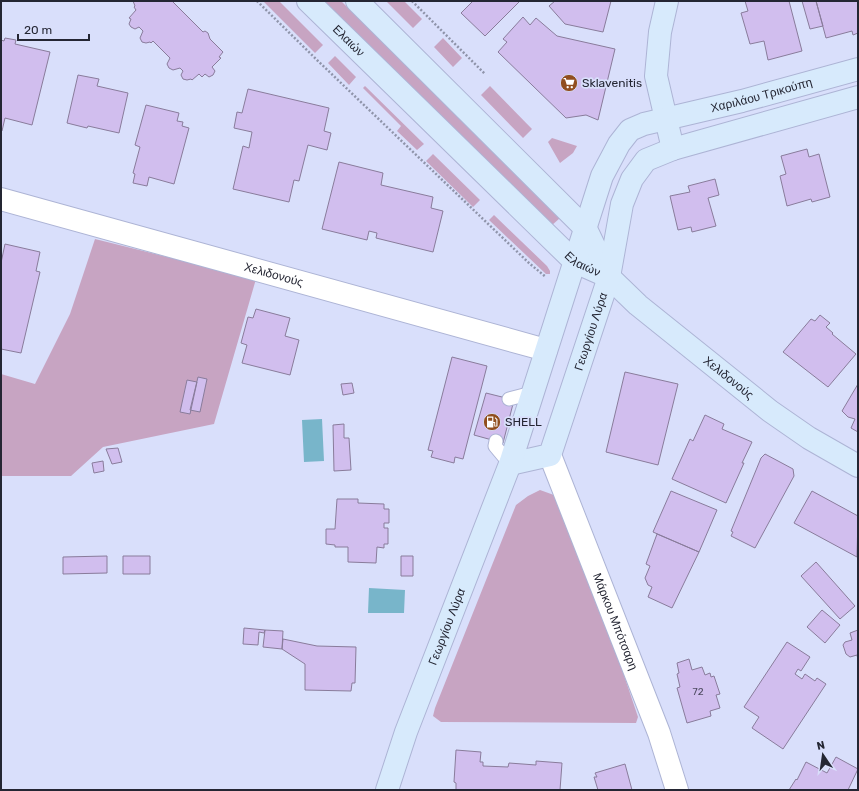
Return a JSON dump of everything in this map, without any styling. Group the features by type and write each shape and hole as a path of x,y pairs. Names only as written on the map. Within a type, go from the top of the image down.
{"main road":[{"name":"Ελαιών","path":"308,1 575,262 609,277"},
{"name":"Ελαιών","path":"357,1 586,229 609,277"},
{"path":"667,1 660,32 656,76 673,149 858,97"},
{"name":"Χαριλάου Τρικούπη","path":"665,118 742,101 858,70"},
{"name":"Γεωργίου Λύρα","path":"387,790 406,732 510,464 602,176 619,144 630,130 665,118"},
{"name":"Γεωργίου Λύρα","path":"550,455 609,277 622,204 632,179 646,160 673,149"},
{"name":"Χελιδονούς","path":"609,277 638,305 770,411 809,438 858,466"},
{"path":"510,464 550,455"}],"street":[{"name":"Χελιδονούς","path":"1,199 546,350"},
{"name":"Μάρκου Μπότσαρη","path":"550,455 659,733 677,790"}],"lane":[{"path":"509,399 532,393"},
{"path":"496,441 495,446 510,464"}],"path":[{"path":"257,1 530,264 549,280 566,288"},
{"path":"412,1 485,74"}],"shaded area":[{"path":"263,1 279,1 323,45 315,53"},
{"path":"324,1 341,1 560,218 551,226"},
{"path":"386,1 404,1 422,19 413,28"},
{"path":"443,38 462,58 453,67 434,47"},
{"path":"335,56 356,77 349,85 328,63"},
{"path":"365,86 424,144 417,150 397,131 401,126 363,88"},
{"path":"490,86 532,129 523,138 481,95"},
{"path":"552,138 577,146 573,153 560,163 548,142"},
{"path":"433,154 480,200 473,207 426,161"},
{"path":"494,215 547,266 550,274 546,274 489,220"},
{"path":"95,239 256,279 214,424 103,447 71,476 1,476 1,374 35,384 70,314"},
{"path":"540,490 565,499 638,717 636,723 441,722 433,716 435,708 516,505 528,496"}],"water":[{"path":"322,419 324,461 304,462 302,420"},
{"path":"369,588 405,590 404,613 368,613"}],"building":[{"path":"133,1 172,1 203,32 205,31 208,33 210,39 223,52 219,57 221,58 212,67 215,71 213,75 209,77 205,74 202,77 199,74 192,80 187,80 183,79 181,75 183,71 180,68 173,70 169,68 167,64 170,58 153,41 151,43 142,42 140,38 143,31 139,27 135,29 131,27 129,24 131,19 129,18 136,10"},
{"path":"473,1 520,1 485,36 461,13"},
{"path":"555,1 611,1 603,32 565,24 549,6"},
{"path":"745,1 789,1 802,51 768,60 764,41 750,44 741,13 748,11"},
{"path":"802,1 816,1 823,26 810,29"},
{"path":"816,1 858,1 858,33 853,35 852,31 826,38"},
{"name":"Sklavenitis","path":"523,17 530,25 536,18 557,36 615,49 598,120 586,115 566,118 498,52 507,42 503,39"},
{"path":"5,38 16,40 15,44 50,52 32,125 5,118 1,131 1,40 4,41"},
{"path":"78,75 99,79 97,86 128,93 119,133 67,123"},
{"path":"248,89 329,108 324,131 331,133 327,150 308,145 299,181 294,180 289,202 233,189 243,146 249,148 252,132 234,128 237,112 242,113"},
{"path":"146,105 179,113 177,121 183,122 182,126 189,128 174,184 149,177 147,186 133,183 135,174 133,173 140,147 135,145"},
{"path":"807,149 809,157 819,154 830,197 812,202 811,199 787,206 780,176 786,174 781,156"},
{"path":"339,162 383,173 381,185 433,197 431,208 443,211 433,252 376,238 377,233 369,231 367,240 322,229"},
{"path":"715,179 719,195 708,198 716,226 692,232 691,227 678,230 670,196 690,192 688,186"},
{"path":"5,244 40,252 36,271 40,272 21,353 1,349 1,263"},
{"path":"256,309 290,318 285,336 299,340 290,375 242,363 247,345 241,343 248,317 253,318"},
{"path":"820,315 830,323 826,327 833,333 832,334 856,354 828,387 783,352 811,319 815,321"},
{"path":"452,357 487,366 463,459 455,457 454,463 431,457 433,451 428,450"},
{"path":"625,372 678,384 658,465 606,452"},
{"path":"198,377 207,379 200,412 190,410"},
{"path":"187,380 197,382 190,414 180,412"},
{"path":"352,383 354,393 343,395 341,384"},
{"path":"858,384 858,432 851,428 855,419 848,417 842,411"},
{"path":"486,393 514,400 503,443 474,435"},
{"path":"705,415 724,424 722,429 752,442 726,503 672,479 690,439 693,441"},
{"path":"344,424 344,438 349,438 351,470 334,471 333,425"},
{"path":"118,448 122,462 112,464 106,449"},
{"path":"765,454 793,469 794,476 755,548 731,536 733,532 731,531 761,458"},
{"path":"103,461 104,471 94,473 92,463"},
{"path":"671,491 717,510 699,552 653,532"},
{"path":"812,491 858,516 857,557 794,523"},
{"path":"337,499 358,499 358,503 384,504 384,509 389,509 389,523 384,523 384,528 388,528 388,544 384,544 384,548 377,547 376,563 348,562 348,547 335,547 335,545 326,544 326,529 335,529"},
{"path":"657,534 699,552 672,608 648,597 652,587 648,585 645,578 650,566 646,564"},
{"path":"107,556 107,573 63,574 63,557"},
{"path":"123,556 150,556 150,574 123,574"},
{"path":"401,556 413,556 413,576 401,576"},
{"path":"816,562 855,606 840,619 801,576"},
{"path":"822,610 840,625 825,643 807,627"},
{"path":"244,628 265,630 264,633 259,632 258,645 243,644"},
{"path":"265,630 283,631 282,649 263,647"},
{"path":"858,630 858,660 857,655 850,657 846,654 843,645 845,642 852,640 850,633"},
{"path":"283,639 317,646 356,647 355,683 352,683 351,691 305,690 305,664 282,649"},
{"path":"787,642 810,657 801,671 798,669 795,674 802,679 805,674 815,681 817,678 826,684 783,749 752,728 759,717 744,707"},
{"path":"689,659 692,670 702,667 705,675 710,673 711,677 714,676 720,694 716,695 720,708 710,711 711,716 687,723 677,688 680,687 677,674 679,673 677,663"},
{"path":"456,750 481,752 480,762 483,762 483,766 508,767 509,763 536,765 536,761 562,763 560,790 456,790 456,783 454,782"},
{"path":"836,757 858,769 848,790 789,790 796,779 797,780 806,762 827,773"},
{"path":"625,764 632,790 598,790 594,777 597,777 595,773"}],"place":[{"name":"Sklavenitis","path":"569,83"},
{"name":"SHELL","path":"492,422"}]}
